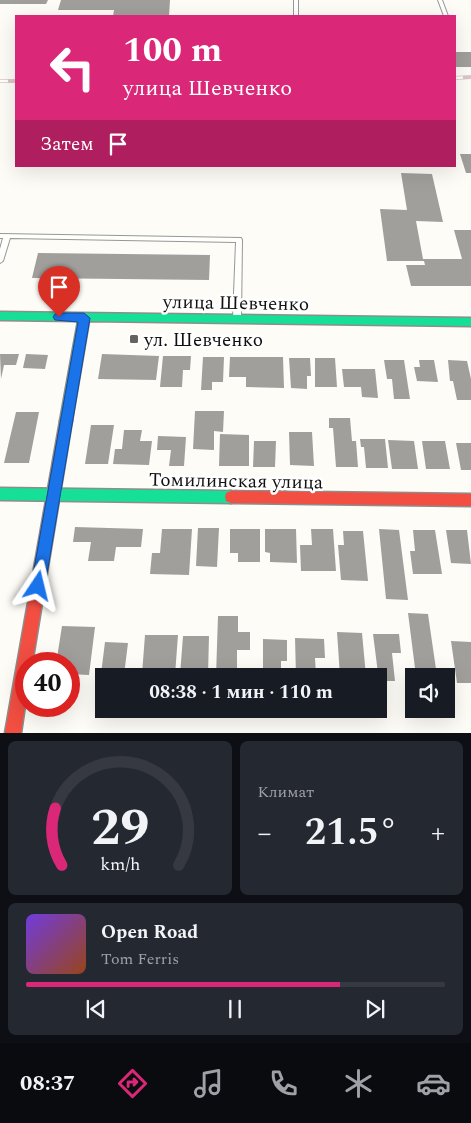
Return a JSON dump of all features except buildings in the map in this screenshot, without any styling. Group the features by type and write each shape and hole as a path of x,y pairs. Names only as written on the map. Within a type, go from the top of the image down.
{"street":[{"name":"улица Шевченко","path":"0,316 471,322"},
{"path":"13,733 84,318"},
{"name":"Томилинская улица","path":"0,494 471,500"}],"lane":[{"path":"296,0 296,15"},
{"path":"440,0 446,15"},
{"path":"0,261 4,236 239,240 237,320"}],"railway":[{"path":"456,78 471,77"},
{"path":"0,81 15,81"}],"traffic: fast":[{"path":"0,316 471,322"},
{"path":"66,421 84,318"},
{"path":"0,494 231,497"}],"traffic: jam":[{"path":"13,733 66,421"},
{"path":"231,497 471,500"}],"place":[{"name":"ул. Шевченко","path":"134,339"}],"route":[{"path":"38,586 84,318 59,317"}]}
